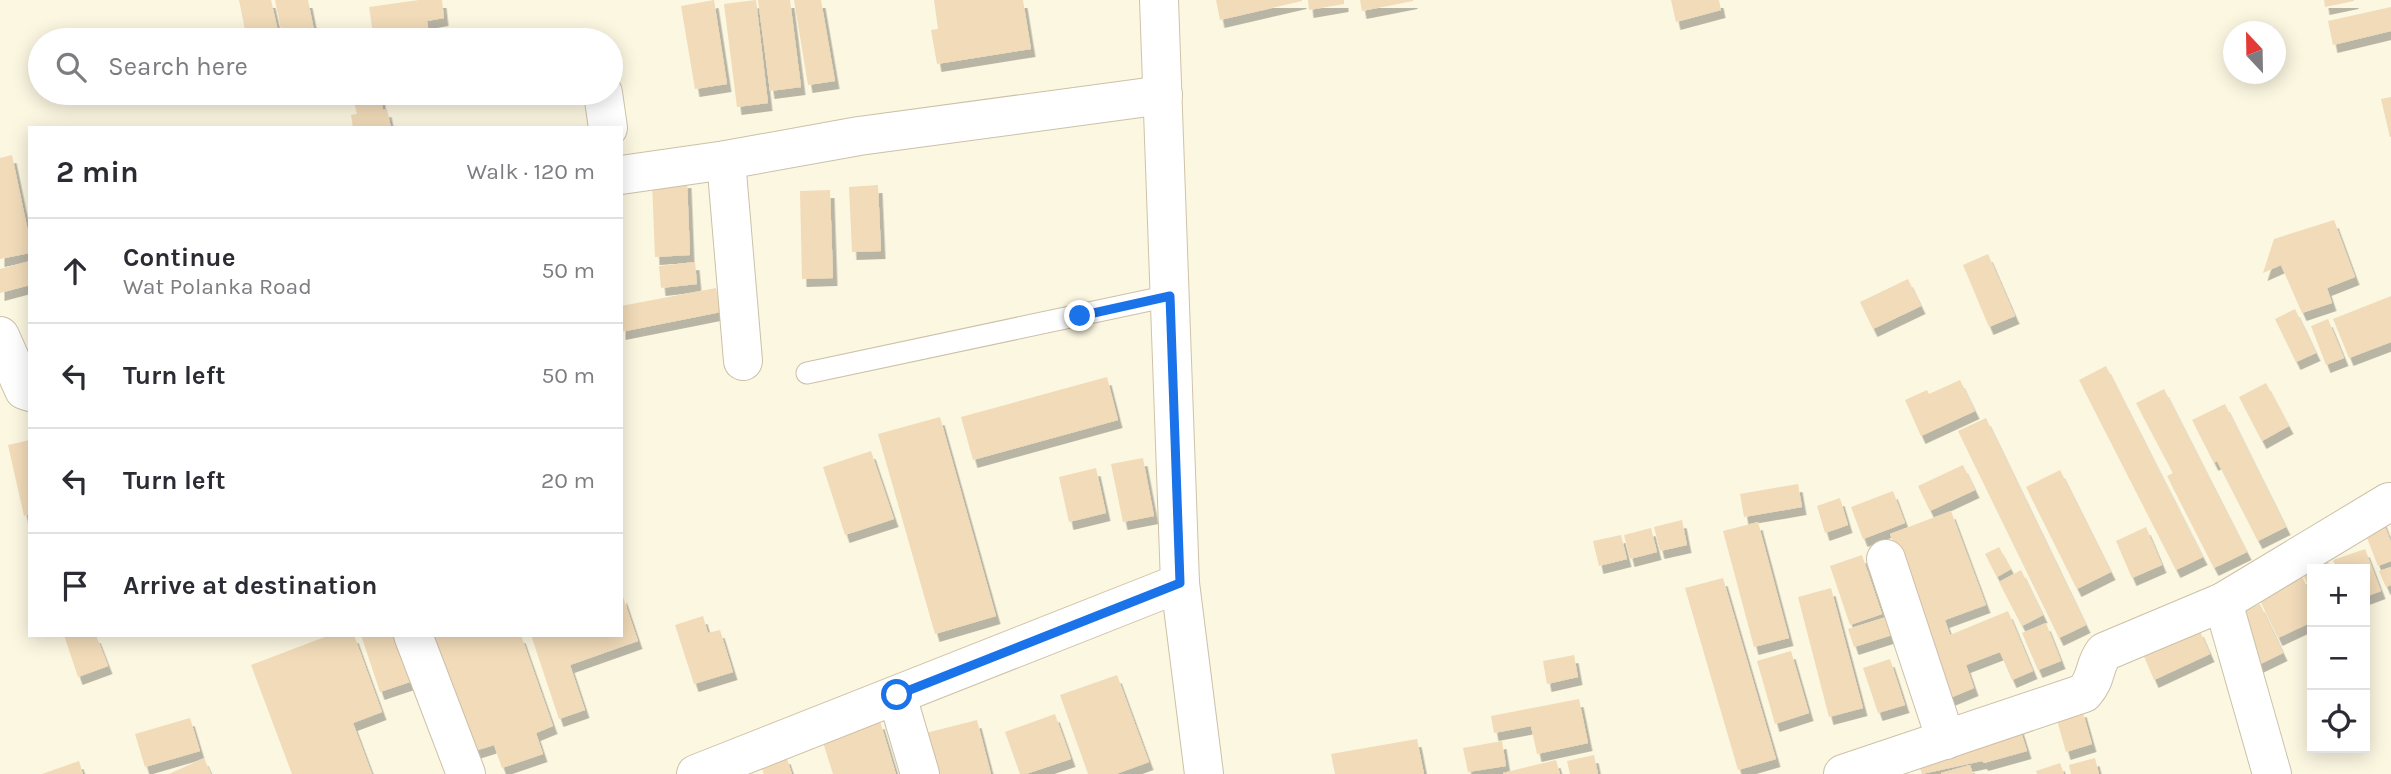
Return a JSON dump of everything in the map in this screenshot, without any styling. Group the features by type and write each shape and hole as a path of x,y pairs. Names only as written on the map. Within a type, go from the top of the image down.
{"street":[{"path":"1159,0 1180,583 1204,774"},
{"path":"623,175 726,160 859,136 1163,95"},
{"path":"605,105 608,126"},
{"path":"726,160 743,361"},
{"path":"0,336 24,390 28,391"},
{"path":"1843,774 2084,693 2095,679 2097,662 2104,652 2223,601 2389,502"},
{"path":"1886,559 1946,740"},
{"path":"696,774 1180,583"},
{"path":"2223,601 2268,773"},
{"path":"415,637 466,774"},
{"path":"897,695 920,774"}],"lane":[{"path":"807,373 1170,296"}],"building":[{"path":"239,0 271,0 277,28 245,28"},
{"path":"275,0 308,0 314,28 281,28"},
{"path":"419,0 442,0 444,18 427,21 428,28 372,28 369,7"},
{"path":"714,0 727,84 695,89 681,6"},
{"path":"756,0 768,103 737,107 724,4"},
{"path":"758,0 790,0 801,87 770,91"},
{"path":"794,0 821,0 835,81 808,85"},
{"path":"934,0 1023,0 1031,49 937,64 931,30 938,29"},
{"path":"1216,0 1302,0 1302,1 1220,20"},
{"path":"1308,0 1344,0 1344,4 1309,10"},
{"path":"1360,0 1413,0 1413,1 1362,11"},
{"path":"1671,0 1719,0 1721,10 1676,22"},
{"path":"2324,0 2354,0 2354,1 2325,7"},
{"path":"2391,7 2391,31 2333,45 2328,21"},
{"path":"2391,97 2391,137 2390,137 2381,99"},
{"path":"355,105 382,105 383,110 387,109 391,126 353,126 351,115 357,114"},
{"path":"12,155 28,231 28,253 0,259 0,158"},
{"path":"687,180 690,255 655,257 652,182"},
{"path":"878,185 881,251 852,252 849,187"},
{"path":"830,190 833,278 802,279 800,191"},
{"path":"2334,220 2355,277 2327,288 2332,303 2302,313 2281,265 2263,273 2274,239"},
{"path":"1988,254 2015,316 1989,327 1963,265"},
{"path":"28,262 28,286 0,293 0,269"},
{"path":"695,262 697,284 661,288 659,266"},
{"path":"1908,279 1921,306 1873,329 1860,302"},
{"path":"716,288 721,312 623,332 623,306"},
{"path":"2391,296 2391,342 2349,358 2333,319"},
{"path":"2295,309 2316,353 2296,362 2275,319"},
{"path":"2328,319 2344,358 2326,365 2311,326"},
{"path":"2106,366 2203,557 2176,570 2079,380"},
{"path":"1107,377 1118,420 973,460 961,417"},
{"path":"1960,380 1975,411 1921,436 1905,400 1927,390 1929,394"},
{"path":"2266,383 2289,426 2262,441 2239,397"},
{"path":"2164,389 2247,552 2214,568 2167,476 2173,473 2136,403"},
{"path":"2225,404 2286,527 2258,541 2217,461 2214,463 2192,420"},
{"path":"940,417 996,616 935,634 878,434"},
{"path":"1986,418 2086,625 2059,638 1958,431"},
{"path":"28,440 28,515 24,516 8,445"},
{"path":"871,451 894,519 845,535 823,467"},
{"path":"1143,458 1154,516 1123,522 1111,464"},
{"path":"1963,465 1975,490 1930,511 1918,486"},
{"path":"1096,468 1106,513 1069,522 1059,477"},
{"path":"2060,470 2111,572 2077,589 2026,487"},
{"path":"1798,484 1802,507 1744,517 1740,494"},
{"path":"1893,491 1905,523 1863,539 1851,507"},
{"path":"1840,498 1848,525 1825,533 1817,506"},
{"path":"1951,511 1986,605 1945,620 1950,635 2008,611 2033,671 2012,680 2000,652 1966,665 1974,688 1950,698 1890,534"},
{"path":"2381,516 2391,542 2391,561 2378,566 2361,523"},
{"path":"1682,520 1687,545 1660,551 1654,527"},
{"path":"1758,522 1789,638 1754,647 1723,531"},
{"path":"2146,527 2162,565 2132,578 2116,541"},
{"path":"1651,528 1657,552 1630,559 1624,535"},
{"path":"1621,535 1627,559 1599,566 1593,541"},
{"path":"1999,547 2011,569 1997,577 1985,554"},
{"path":"2365,549 2381,591 2370,595 2370,564 2335,564 2333,560"},
{"path":"2321,550 2328,564 2307,564 2307,583 2297,561"},
{"path":"1862,555 1882,614 1850,625 1830,566"},
{"path":"2391,567 2391,585 2386,587 2379,571"},
{"path":"2021,570 2043,615 2022,626 1999,582"},
{"path":"2302,576 2307,588 2307,624 2278,638 2258,596"},
{"path":"1723,578 1776,759 1738,770 1685,588"},
{"path":"1831,588 1863,708 1829,717 1798,597"},
{"path":"623,597 638,641 570,665 585,710 559,719 532,637 623,637"},
{"path":"2260,604 2283,653 2252,668 2230,618"},
{"path":"703,616 708,633 720,630 733,672 694,684 675,625"},
{"path":"1886,617 1892,635 1854,647 1848,629"},
{"path":"2046,623 2061,661 2038,670 2022,633"},
{"path":"2199,629 2210,654 2154,680 2143,654"},
{"path":"65,637 97,637 108,666 78,677"},
{"path":"325,637 355,637 382,712 353,723 372,774 292,774 251,665"},
{"path":"362,637 399,637 413,681 380,692"},
{"path":"427,637 522,637 553,726 536,733 543,754 502,768 494,745 465,754"},
{"path":"1791,651 1809,713 1775,724 1757,661"},
{"path":"1574,655 1578,677 1547,684 1543,661"},
{"path":"1890,659 1905,705 1878,713 1863,668"},
{"path":"1117,675 1149,762 1116,774 1088,774 1060,695"},
{"path":"1579,699 1588,743 1537,754 1531,726 1494,733 1491,716"},
{"path":"2082,709 2092,744 2066,752 2056,717"},
{"path":"1055,714 1071,759 1020,774 1005,732"},
{"path":"190,718 200,751 145,767 135,734"},
{"path":"977,720 991,774 937,774 926,733"},
{"path":"880,721 896,774 833,774 822,739"},
{"path":"2018,722 2027,751 1984,763 1982,761 1922,774 1915,753"},
{"path":"1417,739 1424,774 1335,774 1331,754"},
{"path":"1502,741 1506,766 1468,772 1463,748"},
{"path":"1594,755 1598,774 1570,774 1567,761"},
{"path":"786,756 792,774 764,774 760,763"},
{"path":"204,758 211,774 169,774"},
{"path":"2095,758 2099,774 2071,774 2069,765"},
{"path":"1556,760 1560,774 1503,774 1503,773"},
{"path":"79,761 83,774 42,774"},
{"path":"2060,763 2064,774 2037,774 2036,771"},
{"path":"1970,765 1973,774 1941,774 1941,773"}],"route":[{"path":"897,695 1180,583 1170,296 1080,316"}]}
